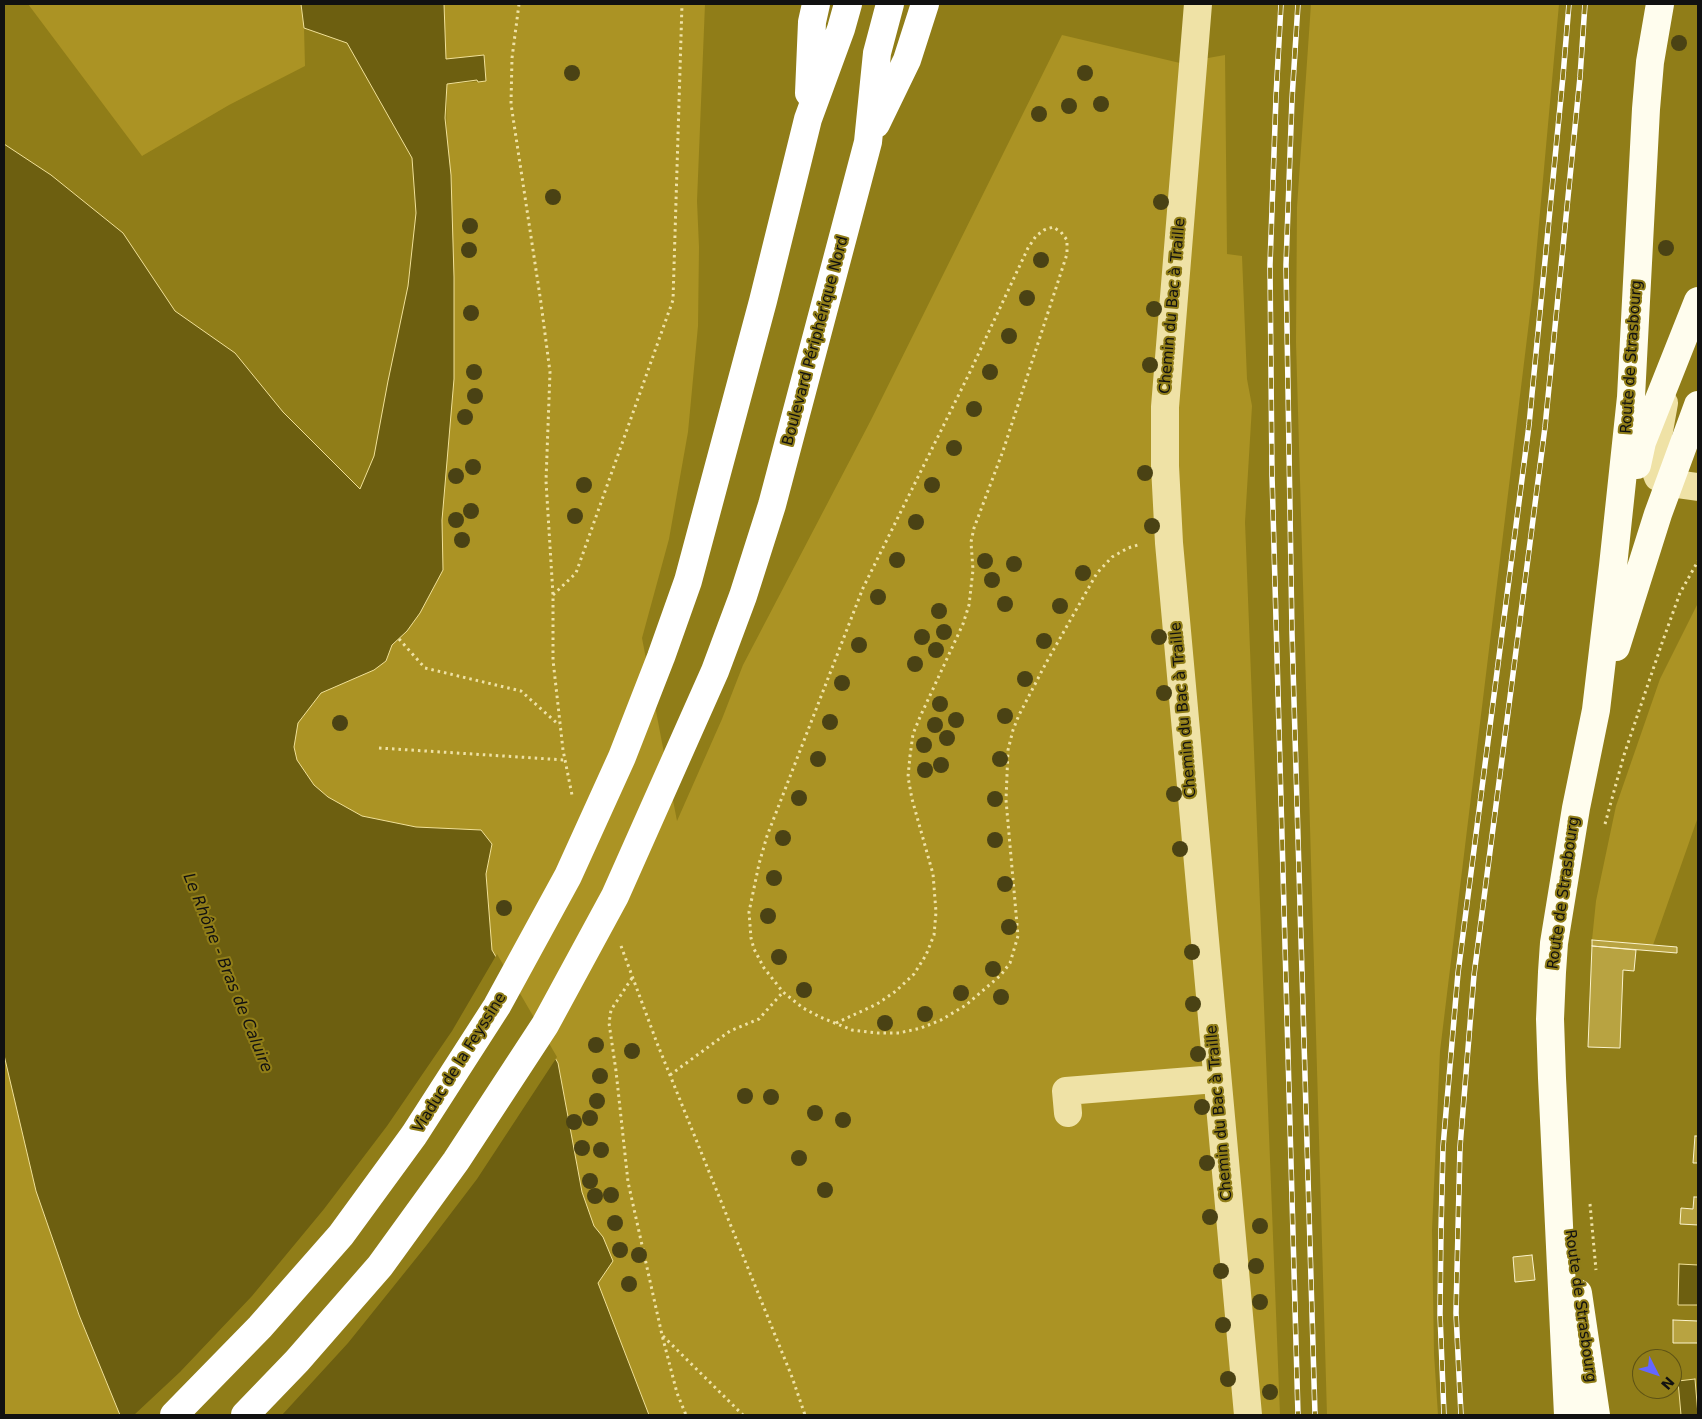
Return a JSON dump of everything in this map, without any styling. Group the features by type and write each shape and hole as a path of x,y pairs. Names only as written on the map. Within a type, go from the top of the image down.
{"highway":[{"path":"808,119 812,22 816,4"},
{"path":"808,119 841,29 848,4"},
{"name":"Boulevard Périphérique Nord","path":"245,1415 297,1361 380,1266 456,1161 545,1025 615,896 715,671 744,596 772,505 868,142 877,53 890,4"},
{"path":"868,142 907,60 925,4"},
{"name":"Viaduc de la Feyssine","path":"174,1415 260,1327 341,1235 414,1135 451,1079 497,1006 568,876 622,757 688,581 763,301 808,119"}],"main road":[{"name":"Route de Strasbourg","path":"1568,1415 1550,1019 1554,943 1576,808 1596,710 1613,566 1631,397 1646,109 1650,62 1659,8"},
{"path":"1613,566 1642,442 1698,301"},
{"name":"Route de Strasbourg","path":"1596,710 1669,482 1698,405"},
{"name":"Route de Strasbourg","path":"1555,1138 1596,1415"}],"street":[{"name":"Chemin du Bac à Traille","path":"1198,4 1165,407 1165,466 1169,543 1216,1079 1248,1415"},
{"path":"1669,377 1653,464 1658,477 1669,482 1698,487"},
{"path":"1068,1113 1066,1091 1216,1079"}],"path":[{"path":"553,595 576,573 673,300 682,4"},
{"path":"836,1023 877,1004 896,991 914,974 926,955 934,935 936,912 933,874 912,799 908,776 910,756 914,734 920,717 963,624 969,605 973,570 971,542 974,528 1003,451 1067,254 1067,240 1061,232 1053,228 1044,230 1036,236 1028,248 969,374 863,588 767,836 749,912 750,938 764,968 783,992 802,1008 836,1023 852,1030 899,1033 921,1028 941,1020 966,1005 1002,975 1010,963 1018,936 1006,791 1008,750 1019,715 1097,573 1112,557 1128,548 1141,544 1169,543"},
{"path":"1603,833 1624,754 1662,643 1680,593 1698,561"},
{"path":"399,639 425,668 521,691 560,726"},
{"path":"379,748 565,760"},
{"path":"633,978 611,1010 609,1023 628,1182 662,1335 677,1393 686,1415"},
{"path":"670,1075 730,1031 759,1019 783,992"},
{"path":"1590,1203 1596,1270"},
{"path":"662,1335 743,1415"}],"shaded area":[{"path":"28,4 301,4 305,66 229,105 142,156"},
{"path":"444,4 705,4 697,201 699,247 698,326 688,432 669,539 642,638 677,821 722,719 743,665 871,420 1062,35 1180,63 1225,55 1227,254 1242,256 1247,379 1252,406 1245,522 1280,1415 649,1415 598,1283 603,1237 594,1226 582,1192 558,1063 492,950 486,874 492,844 362,816 328,797 314,785 297,760 294,747 298,723 321,693 373,670 386,661 392,645 443,570 447,84 486,81 475,57 446,59"},
{"path":"1311,4 1559,4 1533,289 1440,1051 1432,1230 1434,1354 1438,1415 1327,1415 1296,342 1297,207"},
{"path":"1698,603 1698,817 1653,945 1592,940 1596,901 1616,806 1660,679"},
{"path":"4,1055 36,1191 79,1315 120,1415 4,1415"}],"water":[{"name":"Le Rhône - Bras de Caluire","path":"301,4 444,4 446,59 484,55 486,81 478,82 477,80 447,84 445,118 451,175 454,379 442,520 443,570 420,613 407,631 392,645 386,661 374,670 321,693 298,723 294,747 297,760 314,785 328,797 362,816 416,827 481,830 492,844 486,874 492,950 558,1063 582,1192 594,1226 603,1237 613,1261 598,1283 649,1415 120,1415 79,1315 36,1191 4,1055 4,144 51,175 123,233 175,311 235,353 283,412 360,489 374,456 408,286 416,213 412,158 347,43 304,28"},
{"path":"1679,1264 1698,1265 1698,1305 1678,1305"},
{"path":"1695,1379 1698,1415 1681,1415 1680,1399 1682,1399 1682,1381"}],"pier":[{"path":"497,954 557,1057 477,1179 426,1246 348,1343 282,1415 134,1415 180,1372 252,1296 324,1209 387,1126 452,1031"}],"building":[{"path":"1592,940 1677,947 1677,953 1592,946"},
{"path":"1592,946 1636,950 1634,971 1623,970 1620,1048 1588,1047"},
{"path":"1695,1136 1698,1136 1698,1163 1693,1163"},
{"path":"1694,1197 1698,1197 1698,1225 1680,1224 1681,1208 1693,1209"},
{"path":"1532,1255 1535,1280 1515,1282 1513,1257"},
{"path":"1673,1320 1698,1321 1698,1343 1673,1343"}],"railway":[{"path":"1281,4 1270,265 1272,475 1298,1415"},
{"path":"1298,4 1292,99 1286,265 1292,633 1315,1415"},
{"path":"1444,1415 1440,1314 1443,1147 1458,973 1529,425 1569,4"},
{"path":"1461,1415 1456,1313 1460,1147 1474,975 1545,427 1580,77 1585,4"}]}
